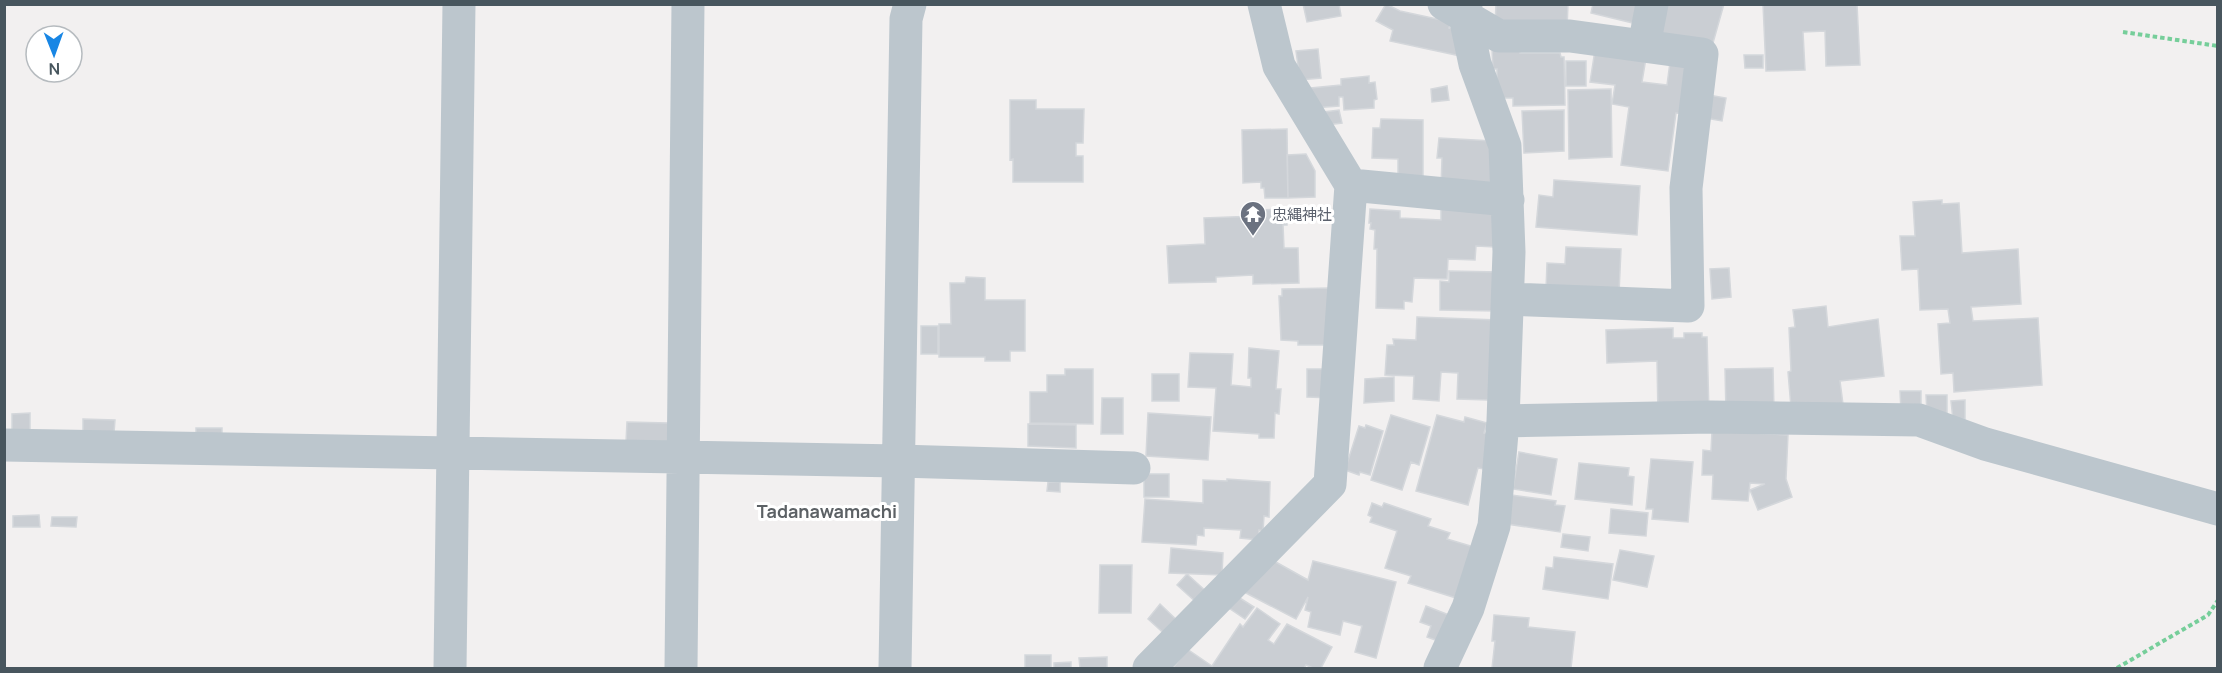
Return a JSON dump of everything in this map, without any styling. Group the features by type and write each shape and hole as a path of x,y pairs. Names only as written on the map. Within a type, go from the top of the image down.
{"street":[{"path":"450,669 459,4"},
{"path":"681,669 688,4"},
{"path":"895,669 906,19 910,4"},
{"path":"1149,669 1330,484 1351,184 1279,66 1264,4"},
{"path":"1644,46 1652,4"},
{"path":"1458,9 1499,36 1570,36 1702,54 1686,188 1688,306 1508,299"},
{"path":"1440,669 1468,608 1494,526 1503,421 1508,299 1508,200 1505,146 1458,9"},
{"path":"1351,184 1508,200"},
{"path":"1503,421 1711,417 1919,420 1985,444 2217,508"},
{"path":"4,445 899,461 1134,468"}],"path":[{"path":"2123,32 2217,46"},
{"path":"2117,669 2208,615 2217,600"}],"building":[{"path":"1303,4 1339,4 1341,16 1307,22"},
{"path":"1386,4 1400,11 1451,22 1449,28 1462,32 1465,57 1390,41 1393,30 1376,21"},
{"path":"1496,4 1568,4 1567,29 1495,26"},
{"path":"1593,4 1641,4 1633,23 1591,13"},
{"path":"1661,4 1724,4 1713,43 1654,32"},
{"path":"1763,4 1857,4 1860,65 1826,66 1825,31 1803,32 1805,70 1766,71"},
{"path":"1520,48 1520,53 1560,53 1561,57 1564,57 1565,105 1513,106 1513,98 1497,98 1497,69 1493,69 1492,49"},
{"path":"1318,49 1321,78 1300,80 1296,51"},
{"path":"1595,50 1646,58 1642,82 1667,85 1670,62 1689,65 1682,114 1676,113 1668,171 1621,165 1629,107 1612,104 1615,85 1590,82"},
{"path":"1744,55 1763,55 1763,68 1745,68"},
{"path":"1566,61 1586,61 1586,86 1566,86"},
{"path":"1369,76 1369,83 1375,82 1377,99 1374,100 1374,108 1344,110 1343,97 1339,97 1339,106 1313,108 1311,88 1341,85 1341,79"},
{"path":"1447,86 1449,100 1432,102 1431,89"},
{"path":"1611,89 1612,157 1569,159 1568,90"},
{"path":"1703,94 1726,98 1722,121 1699,117"},
{"path":"1010,100 1036,100 1036,109 1084,109 1083,143 1076,143 1076,156 1083,156 1083,182 1013,182 1013,159 1010,160"},
{"path":"1339,110 1342,123 1327,125 1324,112"},
{"path":"1564,110 1564,151 1524,153 1522,111"},
{"path":"1381,119 1423,120 1423,185 1398,185 1398,159 1372,158 1373,128 1380,128"},
{"path":"1287,129 1288,198 1265,198 1261,182 1243,183 1242,130"},
{"path":"1439,138 1493,141 1490,191 1441,188 1442,158 1437,158"},
{"path":"1306,154 1315,171 1315,197 1288,198 1287,155"},
{"path":"1554,180 1640,186 1637,235 1536,227 1539,195 1553,197"},
{"path":"1942,200 1942,204 1959,203 1962,253 2018,249 2021,304 1971,307 1973,321 2038,318 2042,385 1954,392 1953,373 1941,374 1938,324 1950,323 1948,309 1920,310 1918,269 1902,270 1900,236 1915,236 1913,202"},
{"path":"1441,208 1496,211 1495,247 1476,246 1475,260 1448,259 1447,279 1414,278 1412,302 1404,301 1404,309 1376,308 1377,249 1374,249 1375,230 1370,229 1370,209 1400,211 1400,218 1441,220"},
{"path":"1286,209 1287,225 1283,225 1284,248 1298,248 1299,283 1253,284 1253,275 1216,277 1216,282 1169,283 1167,246 1205,244 1204,218 1257,216 1257,210"},
{"path":"1566,247 1621,249 1619,293 1546,290 1547,263 1565,264"},
{"path":"1729,268 1731,297 1712,299 1710,269"},
{"path":"1449,271 1499,272 1496,311 1440,310 1440,281 1449,282"},
{"path":"966,277 985,278 985,300 1025,300 1025,351 1010,351 1010,361 985,361 985,357 939,357 939,324 951,324 950,283 965,283"},
{"path":"1330,288 1330,345 1298,345 1298,341 1281,340 1279,296 1282,296 1282,289"},
{"path":"1826,306 1828,327 1878,319 1884,376 1840,381 1844,412 1791,407 1788,372 1791,371 1789,328 1795,327 1793,310"},
{"path":"1417,317 1498,320 1488,400 1457,399 1458,373 1441,372 1439,401 1413,399 1414,376 1385,375 1387,345 1394,345 1393,339 1416,340"},
{"path":"921,326 938,326 938,354 921,354"},
{"path":"1673,328 1673,338 1684,338 1684,333 1702,333 1702,337 1707,337 1709,413 1658,414 1657,361 1607,363 1606,330"},
{"path":"1249,348 1279,351 1276,389 1281,389 1279,414 1275,413 1274,438 1259,438 1259,434 1213,431 1216,388 1188,387 1190,353 1233,354 1231,385 1251,387 1251,378 1248,378"},
{"path":"1773,368 1774,410 1726,412 1725,369"},
{"path":"1065,369 1093,369 1093,424 1030,423 1030,392 1047,392 1047,375 1065,375"},
{"path":"1307,369 1335,369 1334,398 1307,397"},
{"path":"1152,374 1179,374 1179,401 1152,401"},
{"path":"1394,377 1394,401 1364,403 1365,379"},
{"path":"1900,391 1921,391 1921,410 1901,411"},
{"path":"1926,395 1947,395 1947,413 1927,413"},
{"path":"1102,398 1123,398 1123,434 1101,434"},
{"path":"1965,400 1965,419 1953,420 1951,401"},
{"path":"30,413 30,431 12,431 12,414"},
{"path":"1148,413 1211,417 1208,460 1146,456"},
{"path":"1391,415 1430,427 1419,465 1411,462 1402,490 1371,480"},
{"path":"1437,415 1464,422 1465,417 1487,423 1484,433 1494,435 1484,469 1478,468 1468,505 1416,491"},
{"path":"83,419 115,420 114,433 83,432"},
{"path":"627,422 668,423 668,443 626,442"},
{"path":"1028,424 1076,425 1076,448 1028,446"},
{"path":"1366,425 1383,431 1370,475 1360,472 1359,475 1345,470 1359,426 1365,428"},
{"path":"196,428 222,428 222,436 196,436"},
{"path":"1712,431 1788,435 1786,479 1792,497 1758,510 1750,490 1765,484 1750,483 1748,501 1712,499 1713,475 1702,475 1703,450 1711,451"},
{"path":"1519,452 1557,459 1551,495 1513,489"},
{"path":"1651,459 1693,462 1688,522 1652,519 1653,509 1646,509"},
{"path":"1579,463 1629,468 1628,476 1634,477 1632,505 1575,499"},
{"path":"1144,474 1169,474 1169,497 1144,497"},
{"path":"1227,479 1270,482 1269,517 1264,516 1263,531 1259,530 1258,540 1240,538 1241,530 1204,528 1204,536 1197,535 1196,545 1142,542 1145,499 1203,503 1203,480 1227,481"},
{"path":"1048,482 1060,482 1060,492 1047,491"},
{"path":"1511,495 1556,501 1555,505 1565,506 1560,532 1507,524"},
{"path":"1372,503 1382,507 1384,503 1431,519 1428,526 1450,533 1447,539 1474,547 1456,598 1408,583 1411,576 1385,568 1397,531 1370,522 1372,517 1368,515"},
{"path":"1611,509 1648,513 1646,536 1609,533"},
{"path":"39,515 40,527 13,527 13,516"},
{"path":"52,517 77,517 76,527 51,526"},
{"path":"1563,534 1590,537 1588,551 1561,547"},
{"path":"1171,548 1223,553 1222,575 1169,573"},
{"path":"1620,550 1654,556 1647,587 1613,580"},
{"path":"1554,557 1613,564 1608,599 1543,589 1546,567 1553,568"},
{"path":"1274,561 1308,580 1313,561 1396,582 1376,658 1355,652 1362,626 1343,621 1340,635 1308,627 1311,612 1305,610 1308,597 1296,619 1244,592"},
{"path":"1100,565 1132,565 1131,613 1099,613"},
{"path":"1187,574 1208,593 1198,604 1177,585"},
{"path":"1235,595 1254,607 1245,619 1226,606"},
{"path":"1160,604 1182,625 1169,638 1148,619"},
{"path":"1426,606 1454,617 1444,643 1427,637 1431,626 1420,622"},
{"path":"1257,608 1280,624 1268,640 1274,644 1287,624 1332,647 1321,668 1306,665 1304,668 1173,668 1187,649 1212,666 1240,624 1243,627"},
{"path":"1494,615 1529,618 1528,627 1575,632 1571,668 1492,668 1495,641 1492,641"},
{"path":"1025,655 1051,655 1051,668 1025,668"},
{"path":"1107,657 1107,668 1080,668 1079,658"},
{"path":"1071,662 1071,668 1054,668 1054,663"}],"place":[{"name":"忠縄神社","path":"1253,237"}],"district":[{"name":"Tadanawamachi","path":"827,511"}]}
